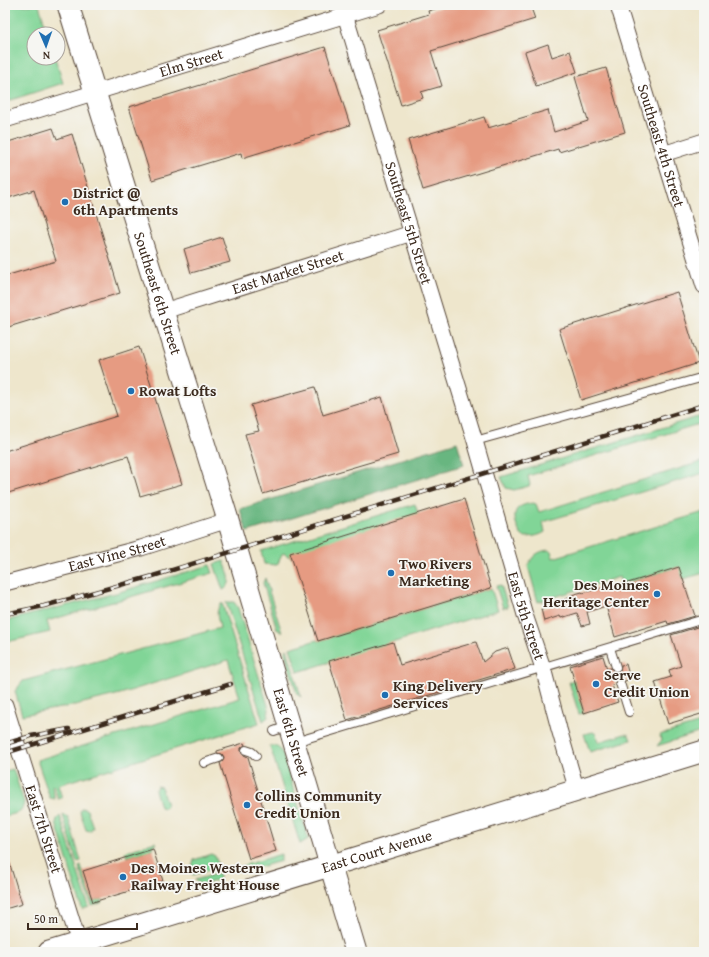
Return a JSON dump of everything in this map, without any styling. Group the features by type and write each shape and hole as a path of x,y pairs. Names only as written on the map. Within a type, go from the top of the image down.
{"main road":[{"name":"Southeast 6th Street","path":"68,5 227,517"},
{"name":"East 6th Street","path":"227,517 286,733 330,866 356,952"},
{"name":"East Court Avenue","path":"49,952 81,948 330,866 704,751"}],"street":[{"name":"Elm Street","path":"5,120 343,10 379,5"},
{"name":"Southeast 4th Street","path":"618,5 704,286"},
{"name":"Southeast 5th Street","path":"343,10 475,441"},
{"path":"663,154 704,141"},
{"name":"East Market Street","path":"164,311 412,233"},
{"name":"East 5th Street","path":"475,441 525,615 543,668 577,790"},
{"name":"East Vine Street","path":"5,583 141,548 227,517"},
{"name":"East 7th Street","path":"5,705 81,948"}],"lane":[{"path":"475,441 704,377"},
{"path":"286,733 543,668 704,619"},
{"path":"610,648 616,666"},
{"path":"620,682 629,712"},
{"path":"246,750 252,752 256,756"},
{"path":"204,763 219,758"}],"green space":[{"path":"5,5 39,5 46,26 26,26 26,66 58,66 63,83 5,102"},
{"path":"704,415 704,429 702,423 528,476 529,486 514,490 506,488 501,477"},
{"path":"457,442 464,465 247,532 240,509"},
{"path":"704,461 704,473 543,522 545,532 540,534 524,537 520,534 515,520 515,512 523,505 533,503 536,504 539,512"},
{"path":"415,504 418,514 292,558 283,553 277,565 264,564 261,551"},
{"path":"704,512 704,573 683,579 679,567 622,584 619,577 538,602 528,566 531,559 539,553 549,550 551,551 553,558"},
{"path":"224,561 229,577 229,584 223,590 214,564"},
{"path":"210,565 213,573 47,621 50,632 11,641 5,640 5,621 116,593"},
{"path":"265,578 282,633 277,629 263,583"},
{"path":"501,585 508,607 503,608 496,586"},
{"path":"491,588 498,610 298,672 290,648 317,640 318,641"},
{"path":"226,602 234,602 238,608 269,709 268,717 263,721"},
{"path":"222,603 259,723 58,785 62,798 58,799 54,786 52,786 55,799 50,798 37,760 240,698 228,660 120,694 71,706 22,715 15,691 23,681 220,628 217,612"},
{"path":"287,649 301,697 297,694 285,653"},
{"path":"574,680 584,713 579,714 569,682"},
{"path":"704,722 704,731 657,746 661,741 660,735"},
{"path":"593,732 596,734 598,742 625,734 629,735 631,740 590,752 584,734"},
{"path":"270,746 275,746 278,748 283,755 308,839 300,844"},
{"path":"13,769 24,802 20,811 15,814 5,816 5,771"},
{"path":"157,786 161,787 167,805 164,808 160,807 155,790"},
{"path":"82,808 87,810 93,827 90,831 86,830 80,812"},
{"path":"63,815 68,817 81,861 77,862"},
{"path":"60,816 89,907 82,909 56,823"},
{"path":"155,842 156,845 153,846 153,849 127,857 125,852"},
{"path":"211,854 215,856 219,867 193,875 191,868 194,860"},
{"path":"281,854 281,861 242,872 236,868"},
{"path":"81,866 93,902 102,899 103,902 92,906 79,867"},
{"path":"220,873 218,880 209,883 200,884 195,880"}],"building":[{"path":"448,5 530,5 535,19 431,51 442,86 421,92 423,98 401,105 377,30 429,14 428,11"},
{"path":"548,44 552,57 570,51 577,72 536,86 525,52"},
{"path":"325,47 350,125 242,158 241,153 152,180 129,107"},
{"path":"606,68 625,132 559,152 558,149 423,190 408,140 484,117 488,128 548,110 554,132 588,121 575,77"},
{"name":"District @ 6th Apartments","path":"53,128 57,139 72,134 120,293 5,328 5,276 56,261 34,190 5,199 5,143"},
{"path":"222,237 230,262 191,273 184,249"},
{"path":"677,292 699,363 581,400 559,329"},
{"name":"Rowat Lofts","path":"139,347 182,484 140,496 128,456 5,494 5,451 117,416 99,360"},
{"path":"315,387 323,415 382,397 398,454 263,494 245,434 259,431 251,405"},
{"name":"Two Rivers Marketing","path":"464,499 491,588 318,641 290,553"},
{"name":"Des Moines Heritage Center","path":"679,567 695,616 668,624 667,621 615,637 606,606 587,612 590,624 582,626 577,613 544,621 541,609 572,597 571,595 600,588 601,590 614,585 615,587"},
{"path":"704,625 704,713 668,724 655,682 671,677 669,670 681,666 671,635"},
{"name":"King Delivery Services","path":"393,642 400,665 476,642 483,662 495,652 508,648 515,669 347,720 329,661"},
{"name":"Serve Credit Union","path":"603,656 607,669 611,668 614,672 620,671 621,665 626,664 630,679 625,681 622,678 618,678 615,681 615,684 612,685 618,702 584,713 570,666"},
{"name":"Collins Community Credit Union","path":"244,743 245,745 241,748 241,751 242,754 248,757 276,851 249,859 220,763 223,761 224,757 222,754 217,753 217,751"},
{"name":"Des Moines Western Railway Freight House","path":"153,849 163,881 93,902 83,871"},
{"path":"5,858 8,858 22,904 5,909"}],"railway":[{"path":"5,614 44,606 153,576 704,405"},
{"path":"5,753 231,684"},
{"path":"5,744 31,736 69,729"}],"place":[{"name":"District @ 6th Apartments","path":"65,202"},
{"name":"Rowat Lofts","path":"131,391"},
{"name":"Two Rivers Marketing","path":"391,573"},
{"name":"Des Moines Heritage Center","path":"657,594"},
{"name":"Serve Credit Union","path":"596,684"},
{"name":"King Delivery Services","path":"385,695"},
{"name":"Collins Community Credit Union","path":"247,805"},
{"name":"Des Moines Western Railway Freight House","path":"123,877"}]}
